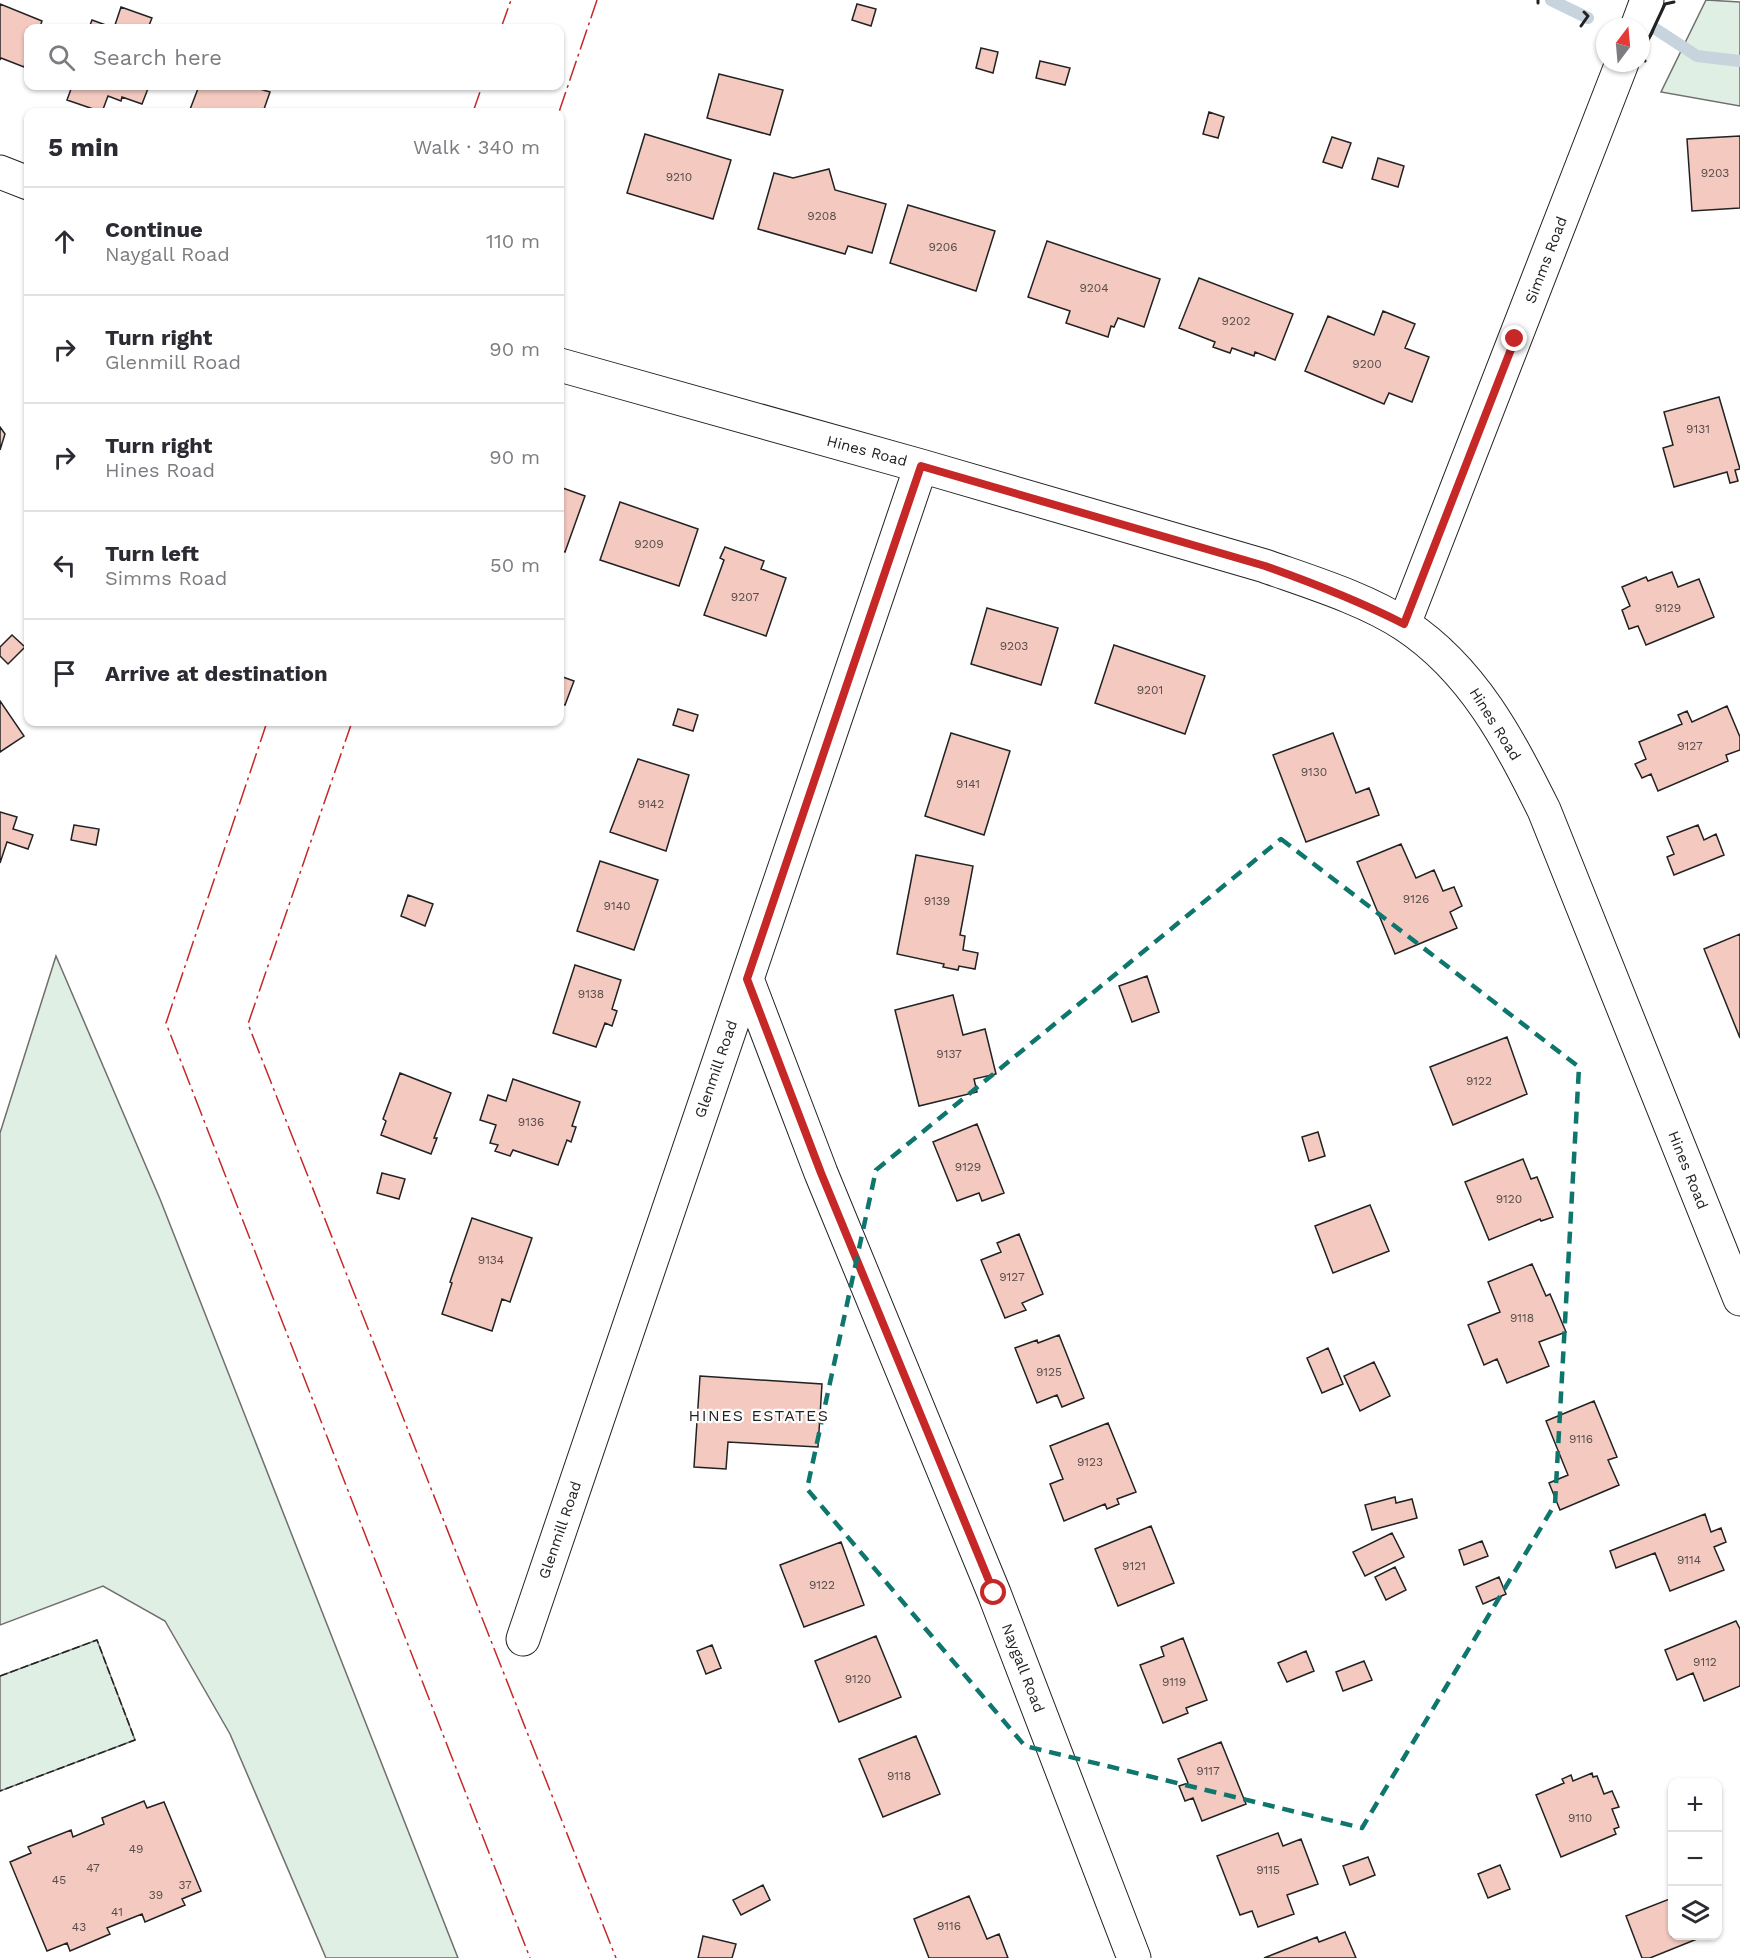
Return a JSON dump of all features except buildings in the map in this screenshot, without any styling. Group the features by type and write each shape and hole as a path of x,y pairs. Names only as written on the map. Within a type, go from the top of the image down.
{"street":[{"path":"1640,18 1647,0"},
{"name":"Simms Road","path":"1404,624 1619,72"},
{"path":"0,172 24,181"},
{"name":"Hines Road","path":"564,366 921,466 1265,566 1367,605 1404,624 1450,662 1486,704 1539,801 1740,1299"},
{"name":"Glenmill Road","path":"523,1639 921,466"},
{"name":"Naygall Road","path":"747,979 821,1173 994,1593 1134,1958"}],"highlighted area":[{"path":"1281,839 1579,1067 1555,1504 1362,1828 1025,1746 807,1489 876,1170"}],"green space":[{"path":"1706,0 1740,2 1740,106 1661,92"},
{"path":"56,956 160,1199 458,1958 326,1958 230,1734 165,1621 103,1586 0,1625 0,1133"},
{"path":"97,1640 135,1740 0,1791 0,1676"}],"waterway":[{"path":"1551,0 1588,18"},
{"path":"1654,28 1697,56 1740,61"}],"fence":[{"path":"0,1676 97,1640 135,1740 0,1791"}],"wall":[{"path":"1650,36 1665,4 1674,2"},
{"path":"1581,26 1588,16 1584,12"}],"power":[{"path":"502,24 511,0"},
{"path":"560,108 597,0"},
{"path":"474,108 481,90"},
{"path":"266,726 166,1023 530,1958"},
{"path":"351,726 248,1024 616,1958"}],"district":[{"name":"HINES ESTATES","path":"759,1415"}],"route":[{"path":"994,1593 821,1173 747,979 921,466 1265,566 1367,605 1404,624 1515,339"}]}
